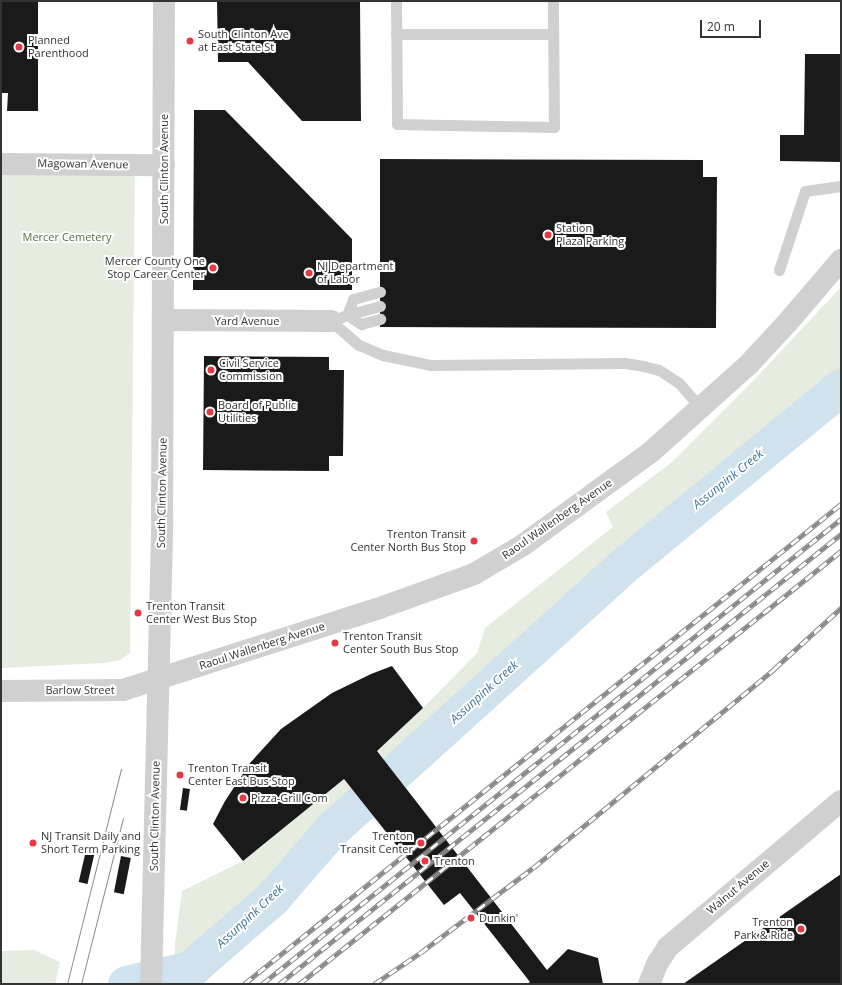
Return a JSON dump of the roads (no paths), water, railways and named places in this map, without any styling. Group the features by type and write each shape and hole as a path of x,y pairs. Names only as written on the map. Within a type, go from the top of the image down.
{"street":[{"name":"South Clinton Avenue","path":"151,984 162,519 164,1"},
{"name":"Magowan Avenue","path":"1,164 164,165"},
{"name":"Raoul Wallenberg Avenue","path":"158,680 384,606 474,574 523,545 651,452 702,408 749,364 788,322 841,260"},
{"name":"Yard Avenue","path":"163,320 339,318"},
{"name":"Barlow Street","path":"1,691 123,690 158,680"},
{"name":"Walnut Avenue","path":"648,984 656,964 668,947 841,801"}],"lane":[{"path":"396,1 397,124 554,127 553,1"},
{"path":"396,34 553,34"},
{"path":"779,270 805,191 841,186"},
{"path":"339,318 353,299 380,292"},
{"path":"339,318 380,306"},
{"path":"339,318 359,345 383,355 431,365 625,363 643,366 659,370 679,383 702,408"},
{"path":"339,318 361,324 380,319"}],"waterway":[{"name":"Assunpink Creek","path":"126,984 190,969 273,897 332,829 629,561 841,387"}],"tram line":[{"path":"67,984 121,769"},
{"path":"81,984 123,818"}],"railway":[{"path":"244,984 841,504"},
{"path":"262,984 841,519"},
{"path":"279,984 841,534"},
{"path":"299,984 841,551"},
{"path":"374,984 420,953 533,868 774,669 841,608"}],"place":[{"name":"South Clinton Ave at East State St","path":"190,41"},
{"name":"Planned Parenthood","path":"19,47"},
{"name":"Station Plaza Parking","path":"548,235"},
{"name":"Mercer County One Stop Career Center","path":"213,268"},
{"name":"NJ Department of Labor","path":"309,273"},
{"name":"Civil Service Commission","path":"211,370"},
{"name":"Board of Public Utilities","path":"210,412"},
{"name":"Trenton Transit Center North Bus Stop","path":"474,541"},
{"name":"Trenton Transit Center West Bus Stop","path":"138,613"},
{"name":"Trenton Transit Center South Bus Stop","path":"335,643"},
{"name":"Trenton Transit Center East Bus Stop","path":"180,775"},
{"name":"Pizza-Grill Com","path":"243,798"},
{"name":"NJ Transit Daily and Short Term Parking","path":"33,843"},
{"name":"Trenton Transit Center","path":"421,843"},
{"name":"Trenton","path":"425,861"},
{"name":"Dunkin'","path":"471,918"},
{"name":"Trenton Park & Ride","path":"801,929"}],"park label":[{"name":"Mercer Cemetery","path":"67,237"}]}
